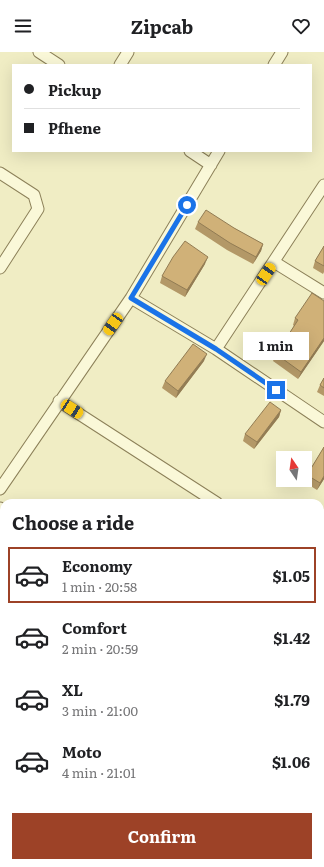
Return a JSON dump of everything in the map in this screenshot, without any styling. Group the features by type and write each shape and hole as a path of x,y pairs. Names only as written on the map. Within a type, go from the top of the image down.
{"street":[{"path":"39,52 57,64"},
{"path":"121,64 128,52"},
{"path":"275,64 282,52"},
{"path":"191,152 210,165"},
{"path":"0,489 131,298 218,152"},
{"path":"0,173 34,195 38,209 0,268"},
{"path":"216,349 324,185"},
{"path":"274,262 324,293"},
{"path":"131,298 216,349 324,422"},
{"path":"59,401 211,499"}],"building":[{"path":"206,210 263,244 256,257 230,243 198,222"},
{"path":"185,241 208,257 187,290 162,276 173,257"},
{"path":"324,246 324,266 315,261"},
{"path":"312,293 324,301 324,338 301,372 276,354 298,320 295,318"},
{"path":"193,344 207,354 178,391 165,381"},
{"path":"324,378 324,388 320,385"},
{"path":"270,402 281,410 257,442 245,434"},
{"path":"324,447 324,476 320,483 312,478 312,467"}],"route":[{"path":"187,205 131,298 216,349 276,390"}]}
